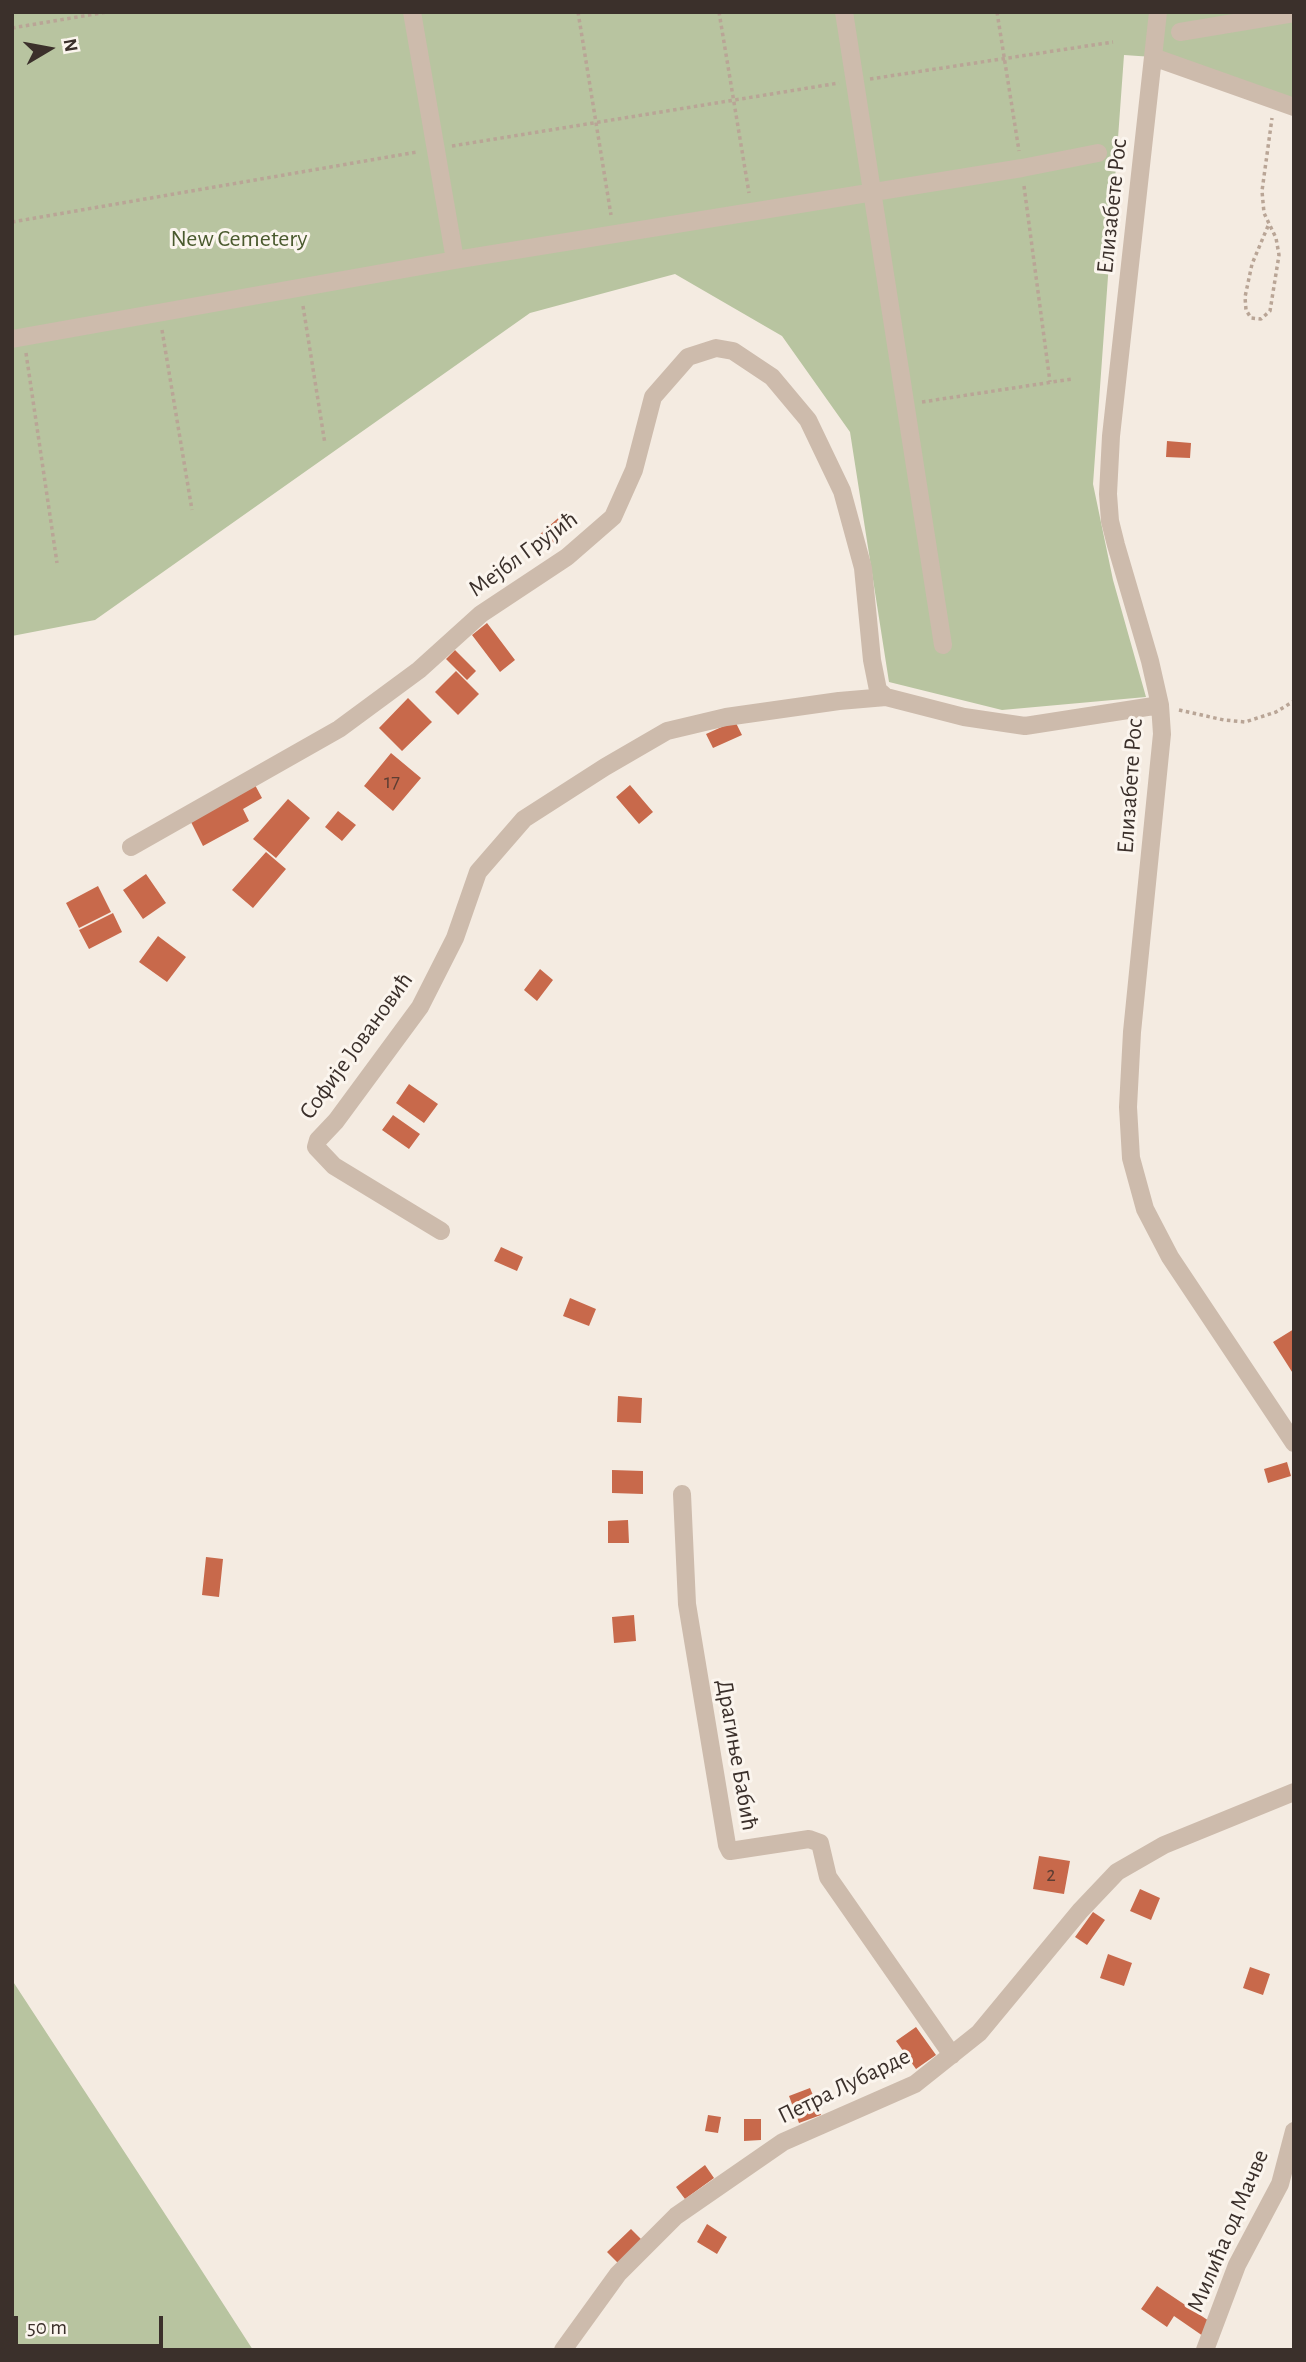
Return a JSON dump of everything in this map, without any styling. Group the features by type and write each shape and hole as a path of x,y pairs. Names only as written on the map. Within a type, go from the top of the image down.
{"street":[{"path":"412,12 455,260"},
{"path":"844,12 943,645"},
{"name":"Елизабете Рос","path":"1158,12 1111,436 1108,494 1110,521 1160,705 1162,734 1132,1032 1128,1107 1131,1158 1145,1209 1170,1257 1294,1443"},
{"path":"1180,32 1294,13"},
{"path":"1153,57 1294,107"},
{"path":"18,338 159,315 455,260 1022,168 1098,153"},
{"name":"Мејбл Грујић","path":"131,847 339,729 419,670 481,614 567,557 613,517 634,470 653,397 688,357 716,348 733,351 772,377 808,420 842,491 863,568 872,660 878,690 886,697"},
{"path":"886,697 964,717 1026,726 1160,705"},
{"name":"Софије Јовановић","path":"441,1231 334,1166 316,1147 318,1140 336,1121 420,1007 456,938 478,872 524,819 667,731 751,713 886,697"},
{"name":"Драгиње Бабић","path":"682,1494 687,1604 727,1845 730,1851 809,1839 820,1843 828,1877 952,2054"},
{"name":"Петра Лубарде","path":"563,2350 618,2274 676,2216 783,2142 915,2084 979,2033 1080,1911 1118,1872 1164,1845 1294,1792"},
{"name":"Милића од Мачве","path":"1205,2350 1237,2265 1280,2184 1294,2131"}],"path":[{"path":"12,28 107,12"},
{"path":"578,12 614,235"},
{"path":"719,12 753,212"},
{"path":"998,12 1050,382"},
{"path":"856,81 1113,42"},
{"path":"1268,226 1252,264 1245,297 1246,310 1251,318 1261,319 1270,311 1279,255 1276,238 1264,213 1262,191 1264,162 1275,102"},
{"path":"300,287 324,444"},
{"path":"159,315 192,510"},
{"path":"18,338 57,563"},
{"path":"906,405 1072,379"},
{"path":"1160,705 1224,720 1245,722 1276,712 1294,701"}],"green space":[{"name":"New Cemetery","path":"12,12 1294,12 1294,100 1153,57 1124,55 1093,484 1113,580 1146,697 1002,710 889,682 850,432 782,336 675,274 530,313 95,620 12,636"},
{"path":"12,1980 182,2240 253,2350 12,2350"}],"building":[{"path":"1167,441 1191,443 1190,458 1166,457"},
{"path":"565,512 576,524 549,547 539,535"},
{"path":"487,623 515,660 500,672 472,635"},
{"path":"455,650 476,671 467,680 446,659"},
{"path":"456,671 479,694 458,715 435,692"},
{"path":"408,698 432,722 402,751 379,728"},
{"path":"735,721 742,735 713,748 706,734"},
{"path":"391,753 421,778 393,811 364,786"},
{"path":"255,785 262,798 243,809 249,821 203,846 190,820"},
{"path":"630,785 653,812 639,824 616,797"},
{"path":"288,799 310,818 276,858 253,839"},
{"path":"338,811 356,825 342,841 325,827"},
{"path":"266,852 286,869 253,908 232,890"},
{"path":"146,874 166,903 143,919 123,890"},
{"path":"98,886 111,912 79,928 66,903"},
{"path":"113,913 122,932 89,949 79,930"},
{"path":"158,936 186,957 167,982 139,962"},
{"path":"540,969 553,980 537,1001 524,990"},
{"path":"409,1084 438,1104 424,1123 396,1103"},
{"path":"393,1115 420,1134 409,1149 382,1130"},
{"path":"501,1247 523,1257 517,1271 494,1261"},
{"path":"570,1298 596,1309 589,1326 563,1316"},
{"path":"1294,1329 1294,1375 1273,1342"},
{"path":"618,1396 642,1398 641,1423 617,1422"},
{"path":"1287,1462 1291,1476 1268,1483 1264,1469"},
{"path":"612,1470 643,1471 643,1494 612,1493"},
{"path":"628,1520 629,1543 608,1543 608,1521"},
{"path":"206,1557 223,1559 219,1597 202,1595"},
{"path":"634,1615 636,1641 614,1643 612,1617"},
{"path":"1039,1856 1070,1861 1064,1894 1033,1889"},
{"path":"1140,1889 1160,1898 1151,1920 1130,1911"},
{"path":"1093,1912 1105,1920 1087,1945 1075,1937"},
{"path":"1108,1954 1132,1963 1124,1986 1100,1978"},
{"path":"1250,1967 1270,1974 1263,1995 1243,1988"},
{"path":"916,2027 936,2055 916,2069 896,2041"},
{"path":"810,2088 821,2115 799,2123 789,2096"},
{"path":"708,2115 721,2117 718,2133 705,2131"},
{"path":"744,2119 761,2119 761,2140 744,2141"},
{"path":"705,2165 714,2178 685,2199 676,2187"},
{"path":"707,2224 727,2237 717,2254 697,2242"},
{"path":"631,2229 642,2240 619,2264 607,2252"},
{"path":"1157,2286 1212,2323 1203,2336 1174,2316 1167,2327 1141,2309"}]}
